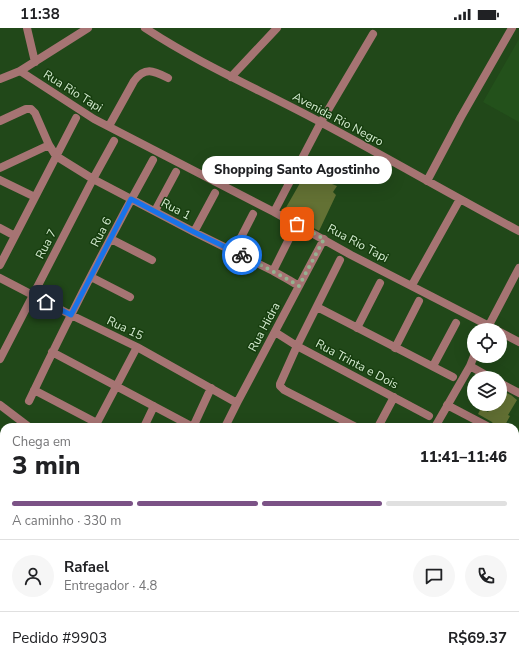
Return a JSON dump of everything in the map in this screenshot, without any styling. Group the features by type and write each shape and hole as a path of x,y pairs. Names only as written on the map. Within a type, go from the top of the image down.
{"street":[{"path":"27,28 36,62"},
{"name":"Avenida Rio Negro","path":"145,28 231,77 321,122 519,231"},
{"path":"231,77 277,28"},
{"path":"427,181 512,28"},
{"path":"0,79 20,71 36,62 84,29"},
{"path":"274,212 321,122 373,34"},
{"name":"Rua Rio Tapi","path":"20,71 94,119 274,212 351,255 412,285 479,323"},
{"path":"109,126 138,75 147,71 168,78"},
{"name":"Rua 1","path":"0,121 26,109 31,109 34,111 49,145 56,156 93,179 194,232 273,271 299,286"},
{"path":"0,265 76,118"},
{"name":"Rua 7","path":"0,359 114,141"},
{"path":"0,168 49,145"},
{"name":"Rua 6","path":"28,400 131,199 153,160"},
{"path":"155,211 176,172"},
{"path":"0,180 35,197"},
{"path":"194,232 215,193"},
{"path":"412,285 460,199"},
{"path":"234,251 253,214"},
{"path":"0,228 15,236"},
{"path":"273,271 292,233"},
{"path":"111,239 152,260"},
{"name":"Rua Hidra","path":"227,423 324,239"},
{"path":"340,260 297,346 280,386 284,390 345,423"},
{"path":"491,323 519,268"},
{"path":"91,277 130,297"},
{"name":"Rua 15","path":"0,278 137,347 237,402"},
{"path":"358,328 380,283"},
{"path":"395,348 419,301"},
{"path":"317,307 453,377"},
{"path":"433,366 456,323"},
{"name":"Rua Trinta e Dois","path":"275,332 297,346 429,416"},
{"path":"507,336 519,342"},
{"path":"34,390 92,421 98,421 137,347"},
{"path":"52,352 186,423"},
{"path":"437,423 471,363"},
{"path":"470,366 479,371"},
{"path":"507,387 519,393"},
{"path":"195,423 211,388"},
{"path":"380,423 394,397"},
{"path":"0,405 24,423"},
{"path":"447,405 481,423"},
{"path":"146,423 154,406"}],"shaded area":[{"path":"519,39 519,122 483,102"}],"building":[{"path":"308,169 324,178 329,178 332,181 332,184 337,186 333,192 336,195 319,231 284,211"},
{"path":"507,393 517,400 508,415 510,416 506,423 493,423 478,414 480,411 507,411"}],"way so far":[{"path":"242,255 299,286 324,239 297,224"}],"place":[{"name":"Shopping Santo Agostinho","path":"297,224"}],"route":[{"path":"46,302 71,315 131,199 242,255"}]}
